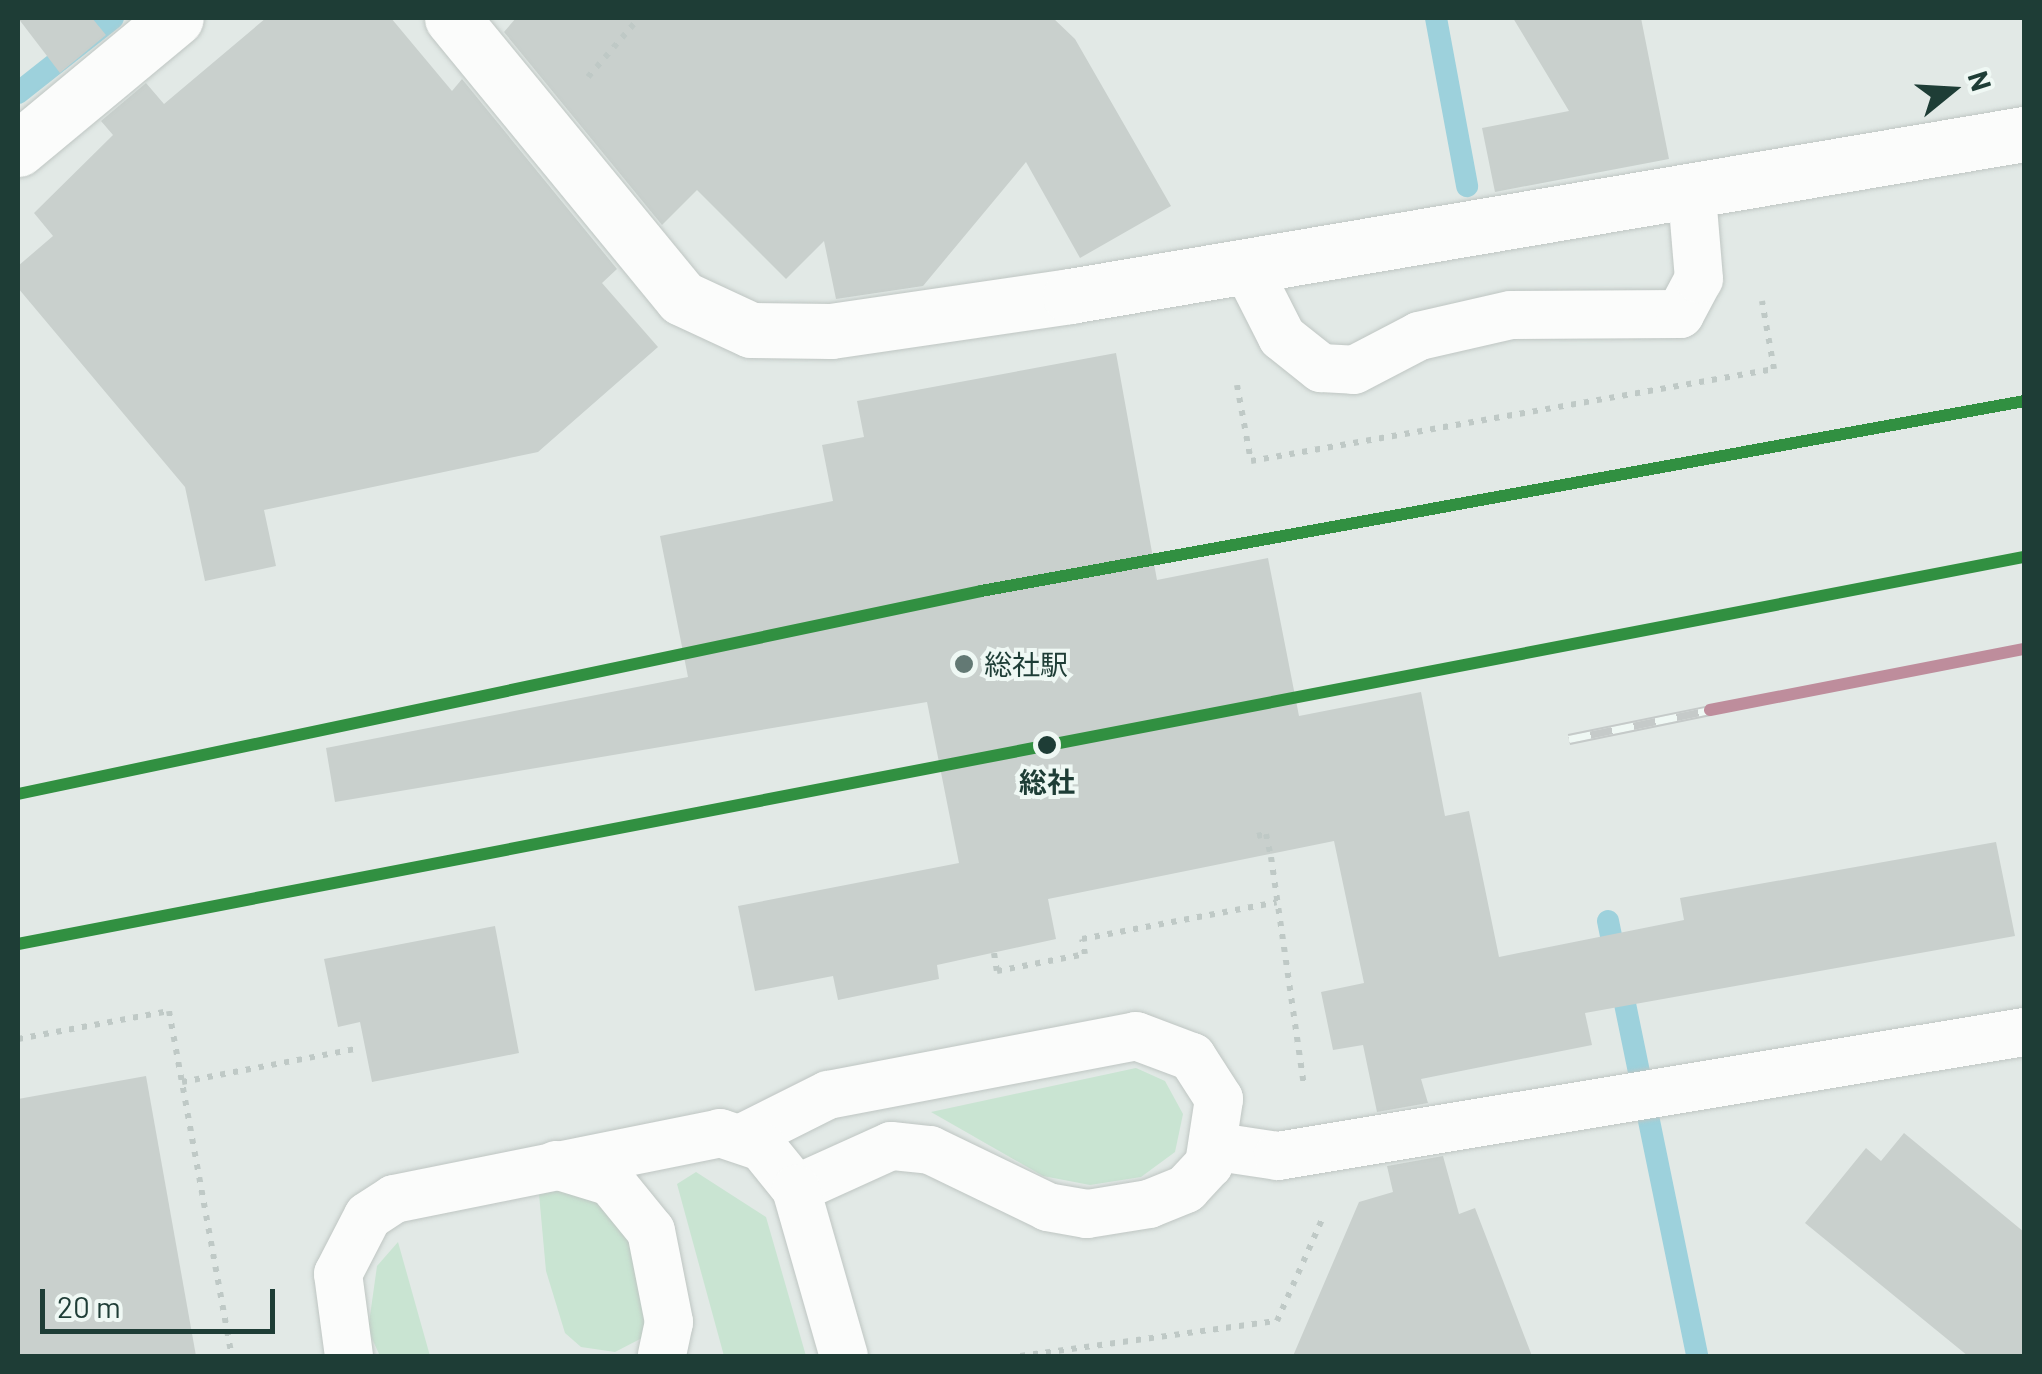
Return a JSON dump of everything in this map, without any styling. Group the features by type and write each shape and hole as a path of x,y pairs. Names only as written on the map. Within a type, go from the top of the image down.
{"street":[{"path":"18,149 176,18"},
{"path":"452,18 682,298 751,330 832,332 1692,196 2024,134"}],"lane":[{"path":"1247,268 1282,337 1321,368 1354,370 1419,336 1512,315 1680,314 1699,279 1692,196"},
{"path":"1218,1147 1278,1156 2024,1032"},
{"path":"349,1356 338,1274 368,1216 424,1190 556,1166 696,1134 744,1138 828,1096 1136,1036 1178,1046 1203,1068 1218,1099 1218,1147 1198,1179 1172,1197 1086,1214 1048,1207 930,1150 891,1146 796,1189"},
{"path":"744,1138 782,1166 796,1189 844,1356"},
{"path":"556,1166 611,1182 650,1232 669,1322 662,1356"}],"path":[{"path":"994,953 997,971 1085,954 1082,939 1277,902"},
{"path":"18,1039 169,1010 232,1356"},
{"path":"182,1082 360,1048"}],"green space":[{"path":"1136,1068 1165,1081 1183,1114 1175,1152 1141,1177 1090,1185 1043,1176 931,1112"},
{"path":"696,1172 766,1217 806,1356 724,1356 677,1184"},
{"path":"569,1189 608,1207 636,1234 652,1291 642,1338 615,1352 581,1347 565,1333 546,1271 539,1194"},
{"path":"398,1242 430,1356 380,1356 368,1330 377,1266"}],"building":[{"path":"18,18 92,18 106,35 60,73"},
{"path":"266,18 391,18 452,91 462,79 617,269 602,283 658,347 538,452 264,510 276,566 205,581 185,487 18,288 18,266 53,236 34,213 113,135 101,121 146,83 164,104"},
{"path":"516,18 1053,18 1075,39 1171,206 1080,258 1026,162 923,286 836,299 824,241 786,279 697,190 662,225 504,32"},
{"path":"1513,18 1641,18 1669,159 1495,192 1482,128 1569,111"},
{"path":"1116,353 1157,580 1268,558 1299,716 1421,692 1445,816 1469,811 1499,957 1684,920 1680,898 1996,842 2015,936 1585,1013 1592,1045 1421,1079 1428,1103 1377,1112 1363,1045 1333,1050 1321,992 1364,983 1334,841 1048,899 1056,939 937,965 939,979 838,1000 833,976 755,991 738,906 959,863 927,702 335,802 326,748 688,677 660,536 833,501 822,445 864,437 857,401"},
{"path":"495,926 519,1053 372,1082 360,1022 338,1027 324,959"},
{"path":"146,1076 196,1356 18,1356 18,1099"},
{"path":"1904,1133 2024,1232 2024,1356 1968,1356 1805,1223 1866,1148 1881,1161"},
{"path":"1443,1156 1459,1214 1475,1208 1532,1356 1293,1356 1359,1202 1393,1192 1387,1166"}],"waterway":[{"path":"18,93 113,18"},
{"path":"1436,18 1467,186"},
{"path":"1608,921 1697,1356"}],"railway":[{"path":"1569,739 1710,710"}],"transit line":[{"path":"18,794 981,591 2024,401"},
{"path":"18,944 2024,557"},
{"path":"1710,710 2024,649"}],"place":[{"name":"総社駅","path":"964,664"},
{"name":"総社","path":"1047,745"}]}
